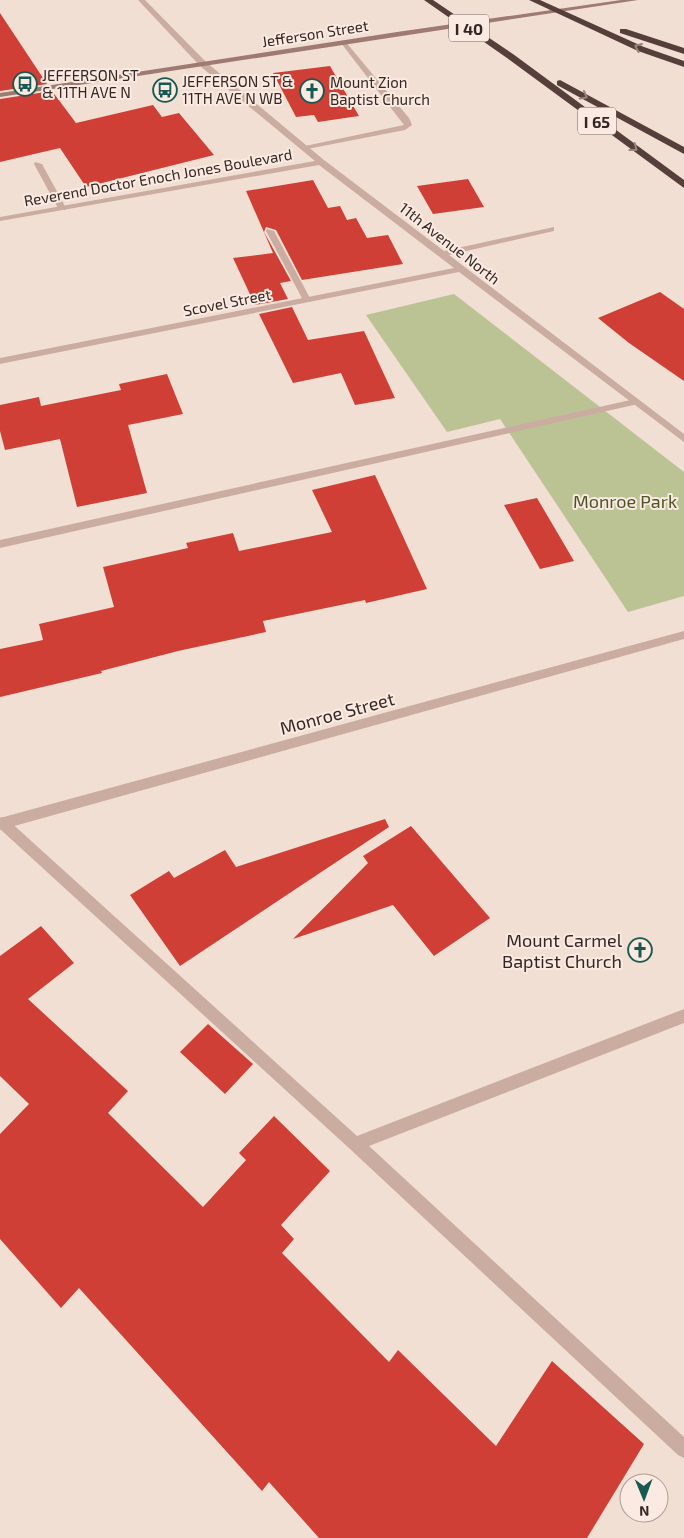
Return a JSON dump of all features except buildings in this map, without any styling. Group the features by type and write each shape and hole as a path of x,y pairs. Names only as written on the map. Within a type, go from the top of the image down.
{"highway":[{"name":"I 40","path":"428,0 510,56 684,152"},
{"path":"533,0 641,48 684,64"},
{"path":"564,13 684,51"},
{"name":"I 65","path":"510,56 684,185"}],"main road":[{"name":"Jefferson Street","path":"0,95 343,42 635,0"}],"street":[{"name":"11th Avenue North","path":"141,0 204,64 321,162 444,254 460,270 684,439"},
{"path":"305,148 405,128 408,125 406,120 343,42"},
{"name":"Reverend Doctor Enoch Jones Boulevard","path":"0,219 321,162"},
{"path":"38,164 62,208"},
{"path":"444,254 551,228"},
{"path":"270,231 307,300"},
{"name":"Scovel Street","path":"0,361 460,270"},
{"path":"0,544 635,402"},
{"name":"Monroe Street","path":"1,824 684,635"},
{"path":"1,824 355,1144 684,1449"},
{"path":"355,1144 684,1016"}],"green space":[{"name":"Monroe Park","path":"454,294 684,472 684,596 628,612 500,419 447,432 366,315"}],"place":[{"name":"JEFFERSON ST & 11TH AVE N","path":"25,84"},
{"name":"JEFFERSON ST & 11TH AVE N WB","path":"165,90"},
{"name":"Mount Zion Baptist Church","path":"312,91"},
{"name":"Mount Carmel Baptist Church","path":"640,950"}]}
